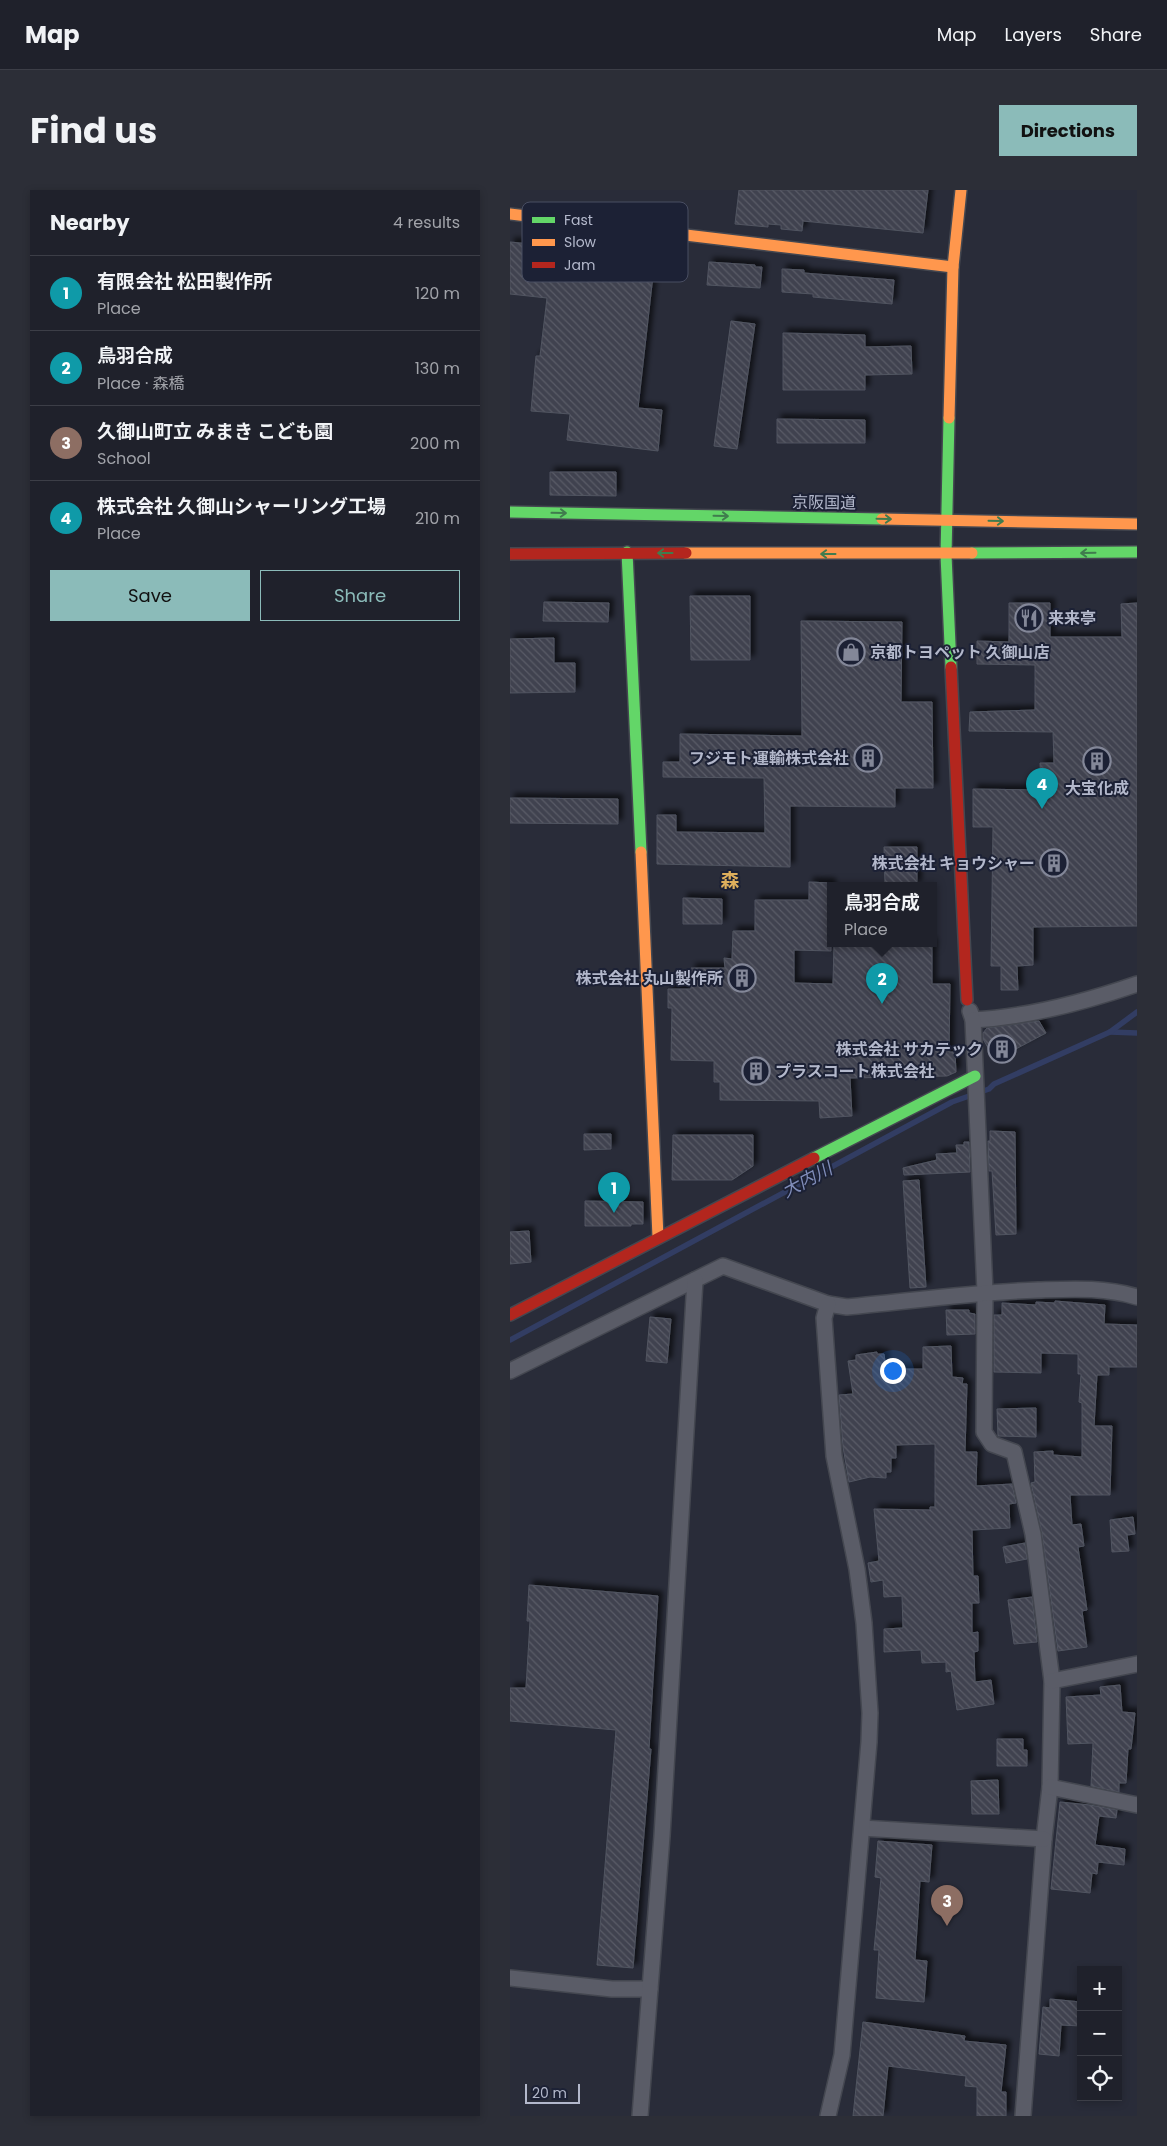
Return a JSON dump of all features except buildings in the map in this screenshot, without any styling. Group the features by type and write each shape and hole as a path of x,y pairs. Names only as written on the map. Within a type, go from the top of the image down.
{"main road":[{"path":"961,190 953,267 946,555 967,1000"},
{"path":"688,235 953,267"},
{"name":"京阪国道","path":"510,512 1137,524"},
{"path":"510,554 627,552 946,555 1137,552"},
{"path":"627,552 658,1237"},
{"path":"510,1315 658,1237 976,1080"}],"street":[{"path":"973,1020 992,1019 1044,1010 1137,984"},
{"path":"967,1000 973,1020 985,1292 984,1432 992,1444 1014,1452 1032,1534 1052,1681 1050,1787 1044,1839 1023,2116"},
{"path":"510,1371 723,1266 828,1304 847,1307 985,1292 1082,1288 1137,1297"},
{"path":"640,2116 676,1604 695,1280"},
{"path":"828,1304 824,1318 834,1456 856,1569 864,1623 870,1722 842,2055 828,2116"},
{"path":"1052,1681 1137,1664"},
{"path":"1050,1787 1137,1805"},
{"path":"862,1828 1044,1839"},
{"path":"510,1978 612,1989 650,1989"}],"waterway":[{"name":"大内川","path":"510,1340 952,1102 989,1089 994,1084 1110,1032 1137,1012"},
{"path":"1110,1032 1137,1033"}],"traffic: fast":[{"path":"949,418 946,555 951,667"},
{"path":"510,512 882,519"},
{"path":"627,552 641,852"},
{"path":"972,553 1137,552"},
{"path":"814,1158 975,1076"}],"traffic: slow":[{"path":"949,418 953,267 961,190"},
{"path":"510,214 522,215"},
{"path":"688,235 953,267"},
{"path":"882,519 1137,524"},
{"path":"686,553 972,553"},
{"path":"641,852 658,1237"}],"traffic: jam":[{"path":"510,554 686,553"},
{"path":"951,667 967,1000"},
{"path":"510,1315 814,1158"}],"place":[{"name":"来来亭","path":"1029,618"},
{"name":"京都トヨペット 久御山店","path":"851,652"},
{"name":"フジモト運輸株式会社","path":"868,758"},
{"name":"大宝化成","path":"1097,761"},
{"name":"株式会社 久御山シャーリング工場","path":"1042,809"},
{"name":"株式会社 キョウシャー","path":"1054,863"},
{"name":"株式会社 丸山製作所","path":"742,978"},
{"name":"鳥羽合成","path":"882,1004"},
{"name":"株式会社 サカテック","path":"1002,1049"},
{"name":"プラスコート株式会社","path":"756,1071"},
{"name":"有限会社 松田製作所","path":"614,1213"},
{"name":"久御山町立 みまき こども園","path":"947,1926"}],"district":[{"name":"森","path":"730,880"}]}
